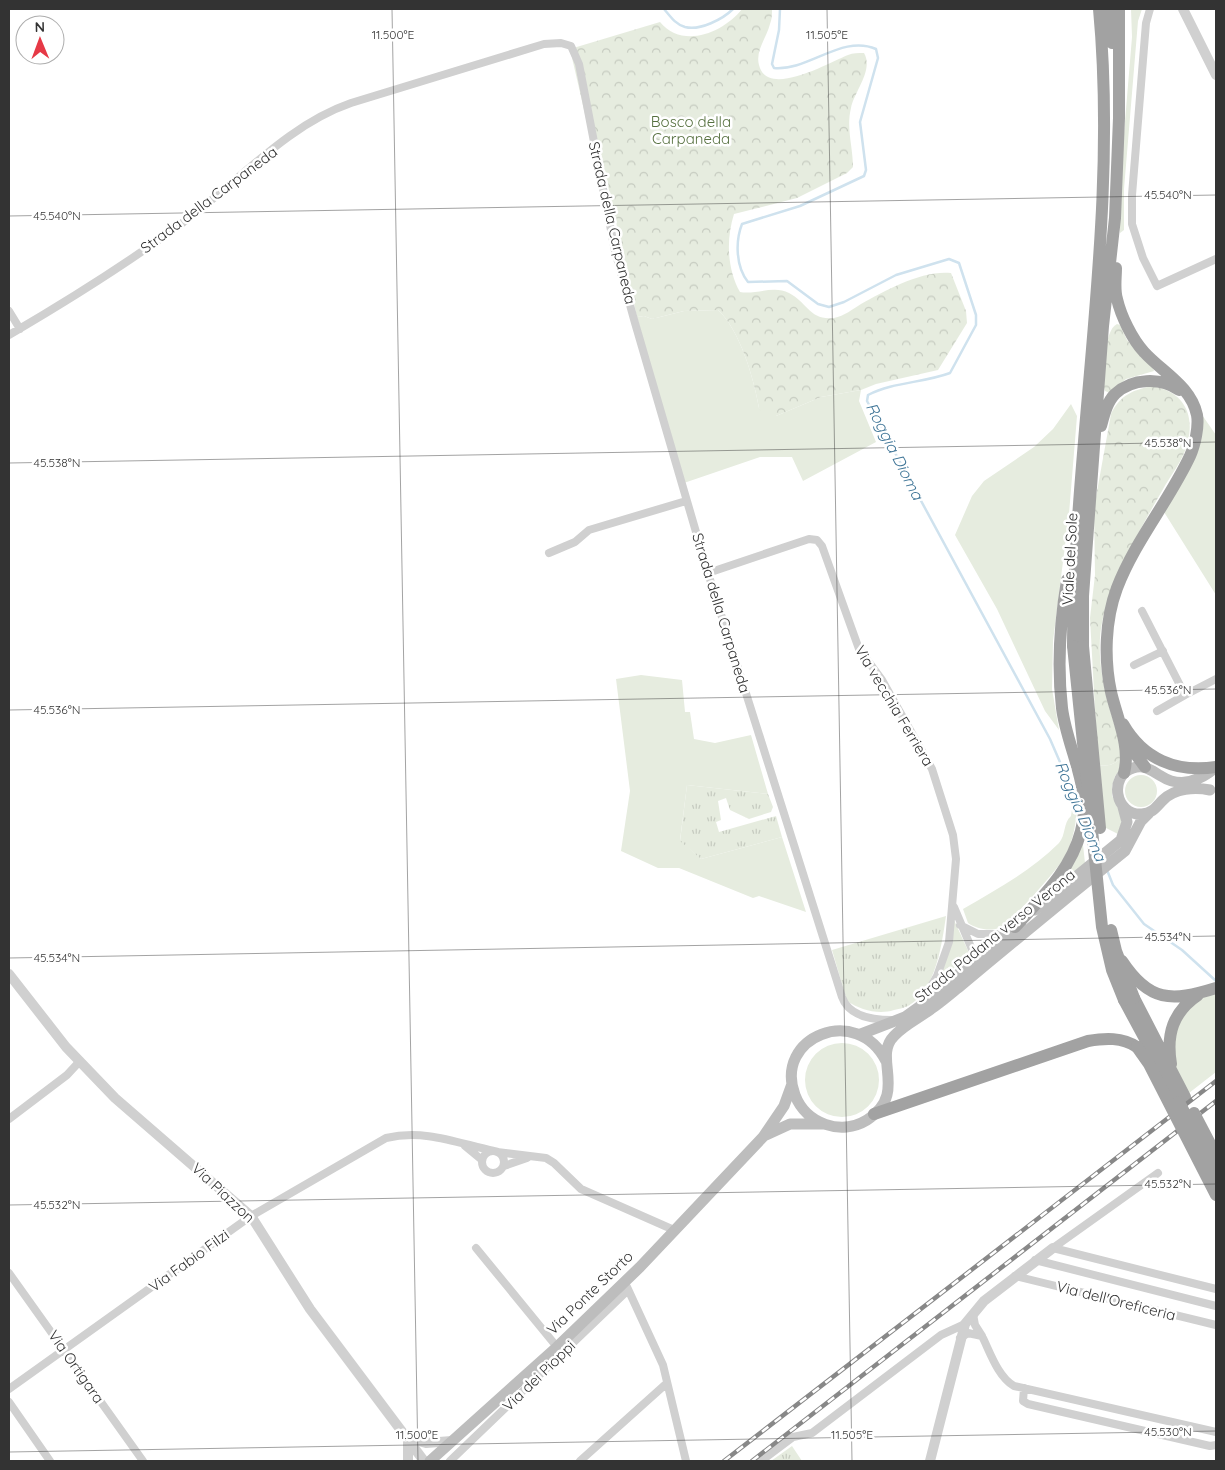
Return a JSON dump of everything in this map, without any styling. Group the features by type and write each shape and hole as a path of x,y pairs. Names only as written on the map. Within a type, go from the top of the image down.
{"highway":[{"path":"1090,9 1105,133"},
{"path":"1099,9 1105,81 1105,133"},
{"path":"1107,9 1119,118"},
{"path":"1119,9 1119,118"},
{"name":"Viale del Sole","path":"1119,118 1115,218 1103,326 1078,646 1102,927 1112,970 1129,999"},
{"name":"Viale del Sole","path":"1105,133 1103,228 1073,597 1106,896 1116,951 1129,999"},
{"path":"1115,218 1116,298 1127,325 1144,352 1168,373 1189,397 1197,415 1196,436 1191,454 1151,522 1117,589 1107,631 1108,674 1120,719 1126,755 1124,773"},
{"path":"1093,460 1105,411 1114,395 1128,385 1143,381 1161,381 1173,385 1189,397"},
{"path":"1011,930 1059,878 1074,853 1082,823 1083,806 1079,772 1062,711 1059,679 1061,616 1080,500"},
{"path":"1120,719 1134,752 1145,767"},
{"path":"1120,719 1135,742 1161,762 1182,768 1214,769"},
{"path":"1116,951 1128,970 1148,990 1171,997 1201,993 1216,988"},
{"path":"1172,1069 1170,1056 1172,1027 1182,1007 1201,993"},
{"path":"1129,999 1172,1069 1216,1155"},
{"path":"1129,999 1216,1175"},
{"path":"874,1114 1088,1041 1111,1039 1129,1042 1137,1047 1149,1064 1216,1195"}],"main road":[{"path":"1160,776 1165,790 1157,808 1149,813 1135,814 1123,807 1117,792 1118,782 1124,773 1136,767 1145,767 1160,776 1186,782 1214,769"},
{"path":"1213,794 1208,782 1214,769"},
{"path":"1162,800 1185,789 1213,794"},
{"name":"Strada Padana verso Verona","path":"824,1124 833,1127 851,1126 874,1114 888,1092 890,1076 885,1052 894,1036 974,974 1102,863 1124,834 1127,822 1123,807"},
{"name":"Strada Padana verso Verona","path":"792,1084 794,1064 802,1050 812,1039 826,1032 841,1030 861,1034 900,1020 919,1007 1011,930 1102,863 1127,849 1141,821 1149,813"},
{"path":"861,1034 876,1045 886,1061"},
{"path":"792,1084 794,1094 802,1108 814,1120 824,1124"},
{"name":"Via Ponte Storto","path":"427,1461 627,1285 674,1230 762,1137 784,1106 792,1084"},
{"name":"Via Ponte Storto","path":"762,1137 790,1124 824,1124"}],"street":[{"path":"1150,9 1146,24 1134,167 1132,224 1143,258 1157,286 1216,259"},
{"path":"1184,9 1216,75"},
{"name":"Strada della Carpaneda","path":"9,335 106,276 185,221 260,160 322,115 351,103 544,44 567,44 574,50 579,64 615,251 686,502 845,1006 859,1015 874,1019 900,1020"},
{"path":"9,311 20,329"},
{"path":"549,553 575,542 589,530 686,502"},
{"name":"Via vecchia Ferriera","path":"708,572 809,539 817,540 822,546 859,649 882,680 932,769 953,835 956,859 952,920 945,954 930,990 919,1007"},
{"path":"1142,611 1186,695"},
{"path":"1134,665 1162,651"},
{"path":"1157,711 1216,679"},
{"name":"Via vecchia Ferriera","path":"952,900 960,925 976,959"},
{"path":"960,925 978,934 1011,930"},
{"path":"974,974 976,959"},
{"name":"Via Piazzon","path":"9,974 79,1062 115,1098 251,1216 310,1309 412,1440 422,1448 427,1461"},
{"path":"9,1119 67,1075 79,1062"},
{"name":"Via Fabio Filzi","path":"9,1389 251,1216 386,1138 404,1134 422,1134 443,1137 463,1145 495,1152 537,1156"},
{"name":"Via Fabio Filzi","path":"463,1145 482,1160"},
{"path":"504,1166 502,1156 495,1152 488,1152 482,1160 484,1170 491,1173 500,1171 504,1166 519,1160 537,1156 554,1163 581,1189 674,1230"},
{"path":"930,1461 965,1324 973,1314 1035,1260 1158,1173"},
{"path":"476,1248 556,1347"},
{"path":"1053,1248 1216,1289"},
{"name":"Via dell'Oreficeria","path":"1035,1260 1216,1306"},
{"name":"Via Ortigara","path":"9,1273 143,1461"},
{"name":"Via dell'Oreficeria","path":"1016,1276 1216,1325"},
{"path":"627,1285 663,1365 686,1461"},
{"name":"Via dei Pioppi","path":"450,1461 627,1285"},
{"path":"973,1314 975,1326 1008,1382 1024,1388 1216,1432"},
{"path":"761,1461 793,1437 812,1433 941,1335 965,1324"},
{"path":"960,1338 968,1333 982,1336"},
{"path":"580,1461 667,1382"},
{"path":"1024,1388 1023,1397 1028,1404 1210,1446 1216,1445"},
{"path":"9,1402 50,1461"},
{"path":"1112,1423 1115,1409"},
{"path":"408,1461 412,1440 426,1443 452,1440"}],"green space":[{"name":"Bosco della Carpaneda","path":"742,9 772,9 771,22 760,49 758,60 764,75 774,79 786,79 856,53 864,53 867,67 853,102 850,115 849,130 853,167 847,173 797,198 734,214 731,224 729,254 732,274 740,292 783,291 795,297 819,317 834,318 904,282 928,275 951,273 966,311 967,323 938,370 876,384 861,390 821,397 776,416 765,417 759,408 754,383 739,342 726,319 718,310 684,311 652,319 644,316 637,317 599,145 588,127 570,49 660,22 669,30 680,35 703,35 725,25"},
{"path":"1131,9 1142,9 1138,21 1124,189 1124,230 1120,233 1118,206 1132,37"},
{"path":"718,310 733,330 745,356 754,383 759,408 776,416 821,397 861,390 859,401 876,442 803,481 792,457 760,457 681,484 637,317 644,316 652,319 684,311"},
{"path":"1117,324 1120,325 1127,340 1152,365 1154,371 1126,379 1110,393 1105,391 1104,388 1107,343 1112,328"},
{"path":"1152,386 1171,392 1184,404 1190,430 1184,454 1128,553 1107,603 1100,635 1101,670 1104,688 1124,755 1112,764 1106,766 1098,765 1090,618 1095,575 1094,508 1111,414 1119,402 1128,394"},
{"path":"1071,404 1077,416 1069,514 1053,641 1052,689 1059,730 1045,711 997,609 955,535 972,496 984,481 1034,447 1053,429"},
{"path":"1200,412 1216,435 1216,595 1164,512"},
{"path":"641,675 682,680 685,712 690,712 694,739 715,743 751,735 768,794 687,785 680,840 701,859 782,837 806,912 759,896 753,898 679,868 658,868 621,851 630,791 616,679"},
{"path":"1124,755 1120,771 1115,776 1112,787 1112,796 1122,812 1120,835 1104,827 1098,765 1106,766 1112,764"},
{"path":"1141,775 1147,776 1152,780 1156,785 1156,797 1152,802 1147,806 1141,807 1135,806 1130,802 1126,797 1125,791 1126,785 1130,780 1135,776"},
{"path":"687,785 768,794 773,807 771,812 749,819 730,810 726,798 718,801 721,820 716,822 719,832 776,816 782,837 701,859 680,841"},
{"path":"1078,802 1074,831 1064,858 1034,895 1001,927 984,929 968,923 963,909 1025,871 1059,843 1068,819 1071,816 1073,803"},
{"path":"1082,836 1085,863 1064,880"},
{"path":"946,916 936,966 918,999 906,1007 882,1012 864,1009 847,1001 832,950"},
{"path":"954,920 970,955 938,981 949,951"},
{"path":"1216,990 1216,1072 1189,1093 1175,1067 1171,1042 1185,1007"},
{"path":"835,1043 849,1043 863,1049 873,1059 879,1073 877,1094 863,1111 849,1117 835,1117 821,1111 811,1101 805,1087 805,1073 811,1059 821,1049"},
{"path":"792,1446 802,1461 771,1461"}],"waterway":[{"name":"Roggia Dioma","path":"664,9 678,24 691,28 711,23 733,9"},
{"name":"Roggia Dioma","path":"780,9 779,30 772,64 774,68 800,64 851,46 876,49 878,58 860,122 866,170 864,176 800,206 742,224 738,239 741,269 748,282 787,281 818,304 829,307 844,302 896,275 949,259 959,263 976,315 976,325 950,373 888,387 868,395 867,401 1050,739 1079,806"},
{"name":"Roggia Dioma","path":"1107,870 1113,885 1144,924 1182,950 1216,981"}],"railway":[{"path":"724,1461 1216,1081"},
{"path":"752,1461 1216,1101"}]}
